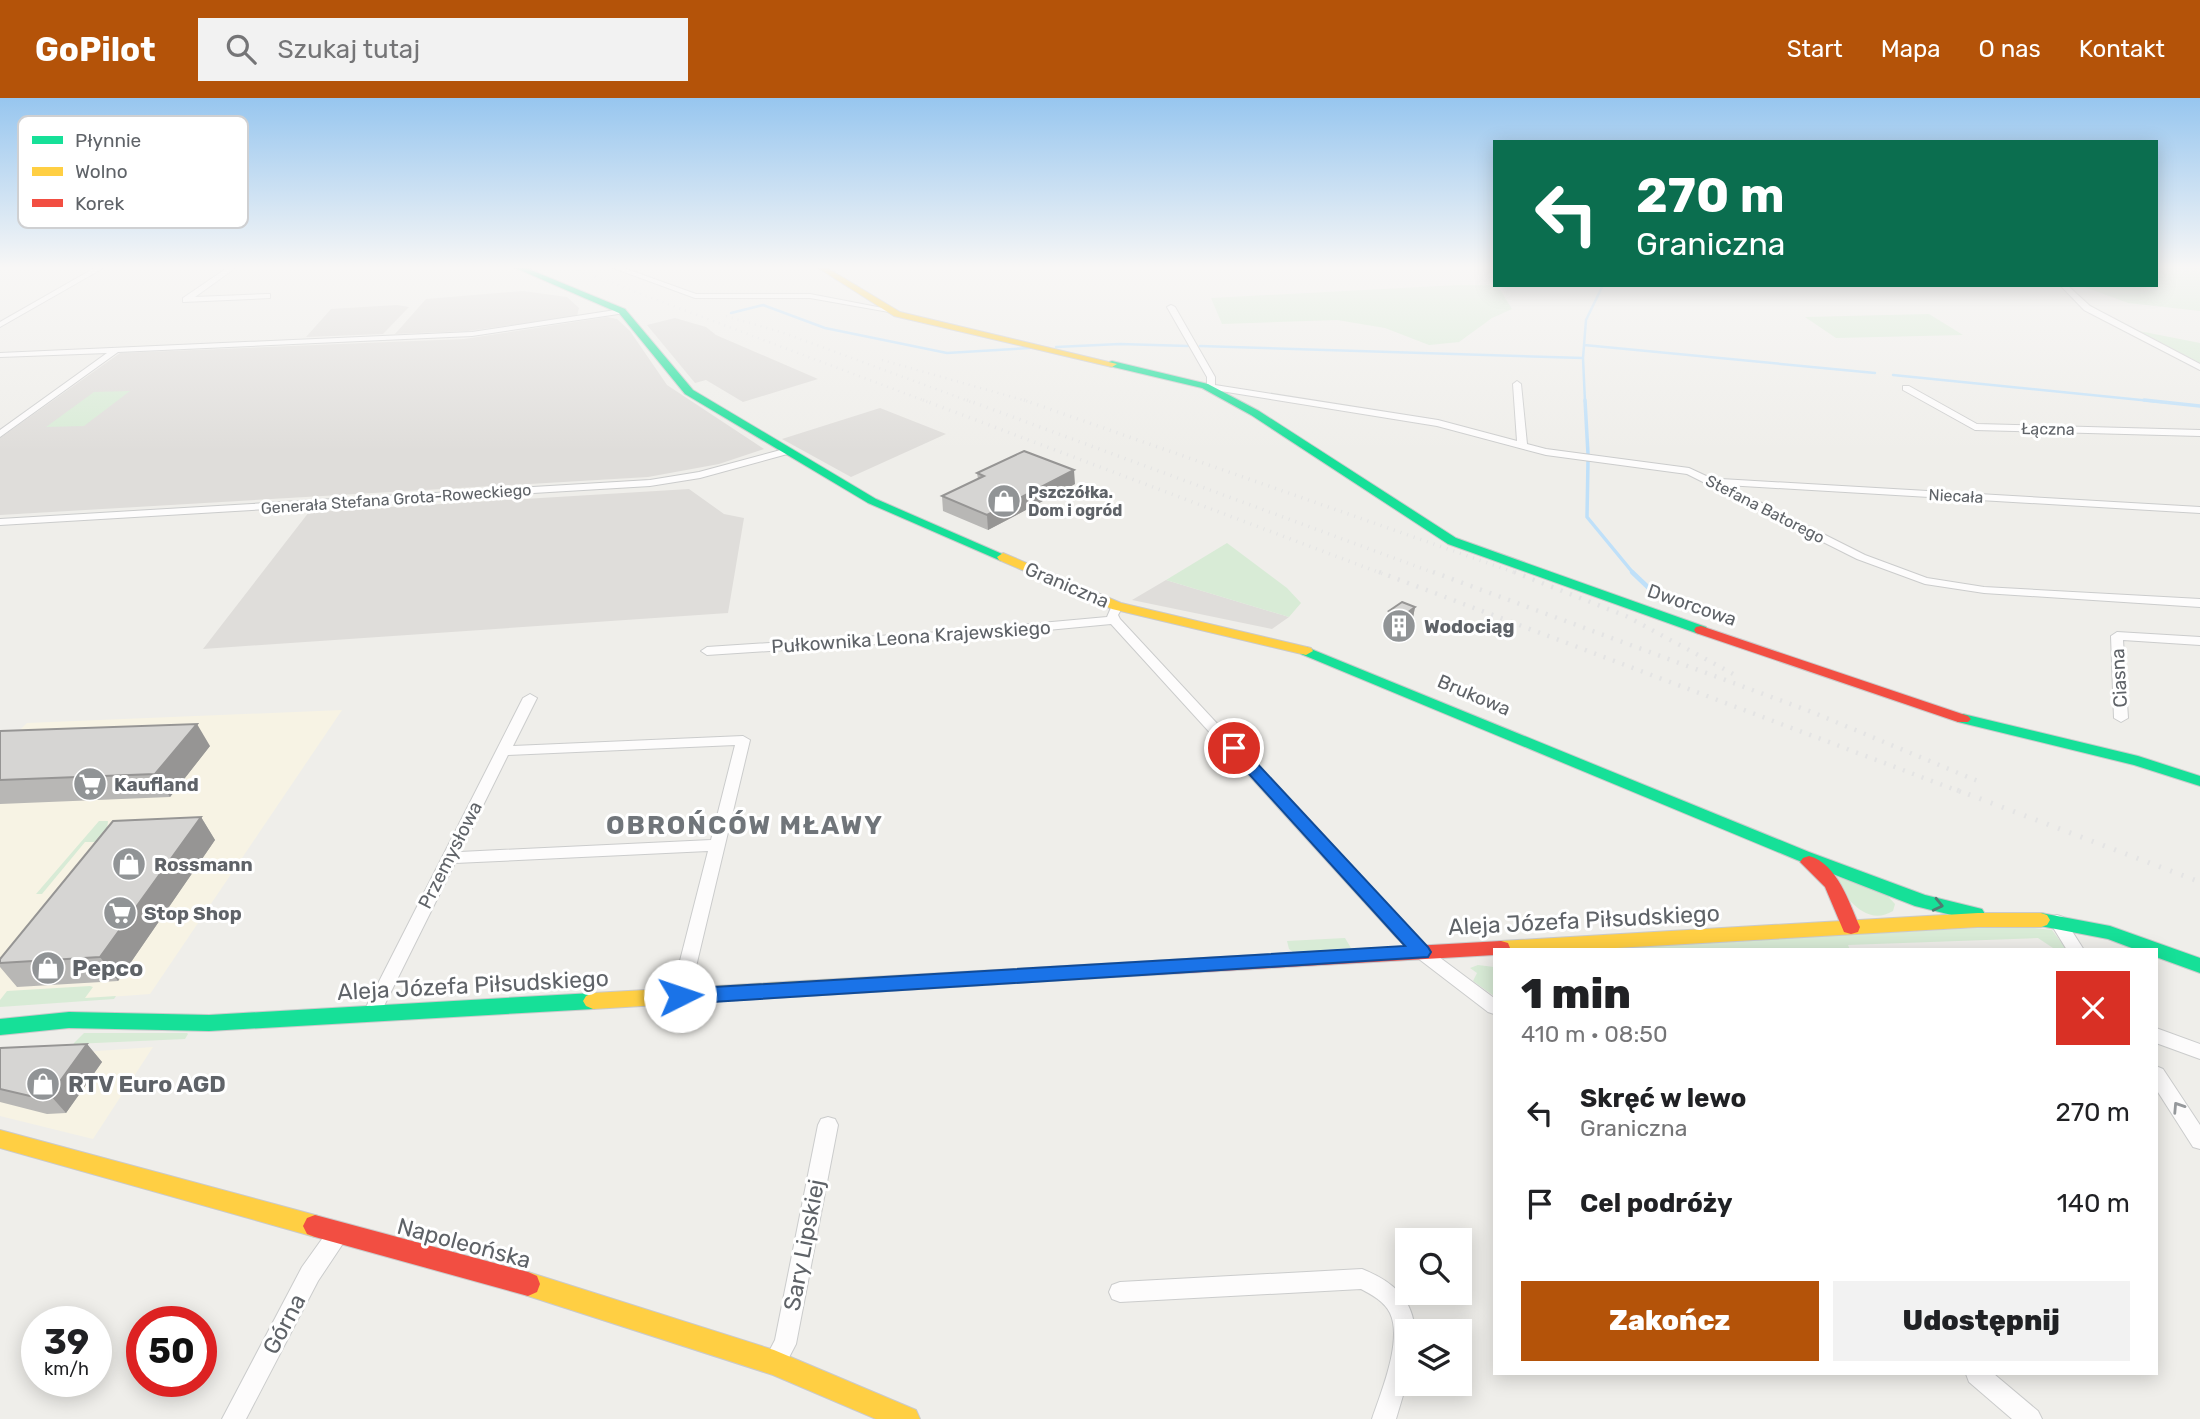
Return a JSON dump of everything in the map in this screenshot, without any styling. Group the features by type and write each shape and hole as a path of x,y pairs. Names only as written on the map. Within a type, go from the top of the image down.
{"street":[{"path":"0,355 472,334 513,328"},
{"name":"Graniczna","path":"639,328 690,392 788,451 872,501 1116,613 1422,952 1493,1006"},
{"path":"963,328 1208,386 1211,377 1183,328"},
{"path":"2125,328 2200,367"},
{"path":"0,433 116,350"},
{"path":"1517,384 1522,446"},
{"name":"Dworcowa","path":"1208,386 1241,397 1432,528 1480,553 1938,712 2138,761 2200,781"},
{"name":"Łączna","path":"1906,388 1975,427 2200,433"},
{"name":"Stefana Batorego","path":"1241,397 1438,423 1557,454 1689,471 1861,557 1925,581 1984,590 2200,603"},
{"name":"Generała Stefana Grota-Roweckiego","path":"0,522 650,484 700,475 788,451"},
{"name":"Niecała","path":"1712,481 2200,510"},
{"name":"Pułkownika Leona Krajewskiego","path":"707,651 940,636 1116,613"},
{"name":"Brukowa","path":"1116,613 1172,621 1273,642 1328,658 1803,856 1921,901 1995,920"},
{"name":"Ciasna","path":"2121,718 2117,636 2200,641"},
{"name":"Przemysłowa","path":"372,1013 530,698"},
{"path":"503,751 743,740 680,996"},
{"path":"449,858 718,845"},
{"name":"Brukowa","path":"1803,856 1832,884 1851,927"},
{"name":"Brukowa","path":"1882,887 1900,902 1906,924"},
{"name":"Aleja Józefa Piłsudskiego","path":"1536,948 1995,920 2057,921 2124,937 2153,948"},
{"path":"2057,921 2075,948"},
{"name":"Aleja Józefa Piłsudskiego","path":"0,1027 58,1021 209,1023 1493,950"},
{"name":"Aleja Józefa Piłsudskiego","path":"2158,950 2200,966"},
{"path":"2158,1036 2200,1052"},
{"path":"2158,1076 2200,1141"},
{"name":"Sary Lipskiej","path":"774,1363 785,1344 828,1125"},
{"name":"Napoleońska","path":"0,1139 571,1296 774,1363 906,1419"},
{"name":"Górna","path":"234,1419 310,1274 339,1232"},
{"path":"1120,1292 1362,1279 1382,1286 1396,1299 1406,1325 1402,1357 1384,1419"},
{"path":"1978,1375 2031,1419"}],"shaded area":[{"path":"314,328 389,328 383,334 306,337"},
{"path":"401,328 492,328 468,331 395,334"},
{"path":"538,328 626,328 667,385 764,449 719,464 648,477 0,515 0,438 120,353 464,339"},
{"path":"649,328 707,328 716,335 818,379 743,402 706,380 695,383"},
{"path":"880,408 946,434 851,477 782,439"},
{"path":"689,489 724,514 744,518 728,613 203,649 309,512"},
{"path":"1166,580 1289,617 1272,629 1132,600"},
{"path":"342,710 150,994 0,1005 0,749 27,723"},
{"path":"153,1047 93,1139 0,1116 0,1058"}],"green space":[{"path":"1383,328 1479,328 1459,342 1429,345"},
{"path":"1821,328 1951,328 1963,335 1836,338"},
{"path":"2139,331 2200,343 2200,363"},
{"path":"130,391 84,426 46,427 94,392"},
{"path":"1227,543 1287,588 1301,603 1289,617 1166,580"},
{"path":"99,821 108,821 107,830 97,842 85,842 42,894 36,894"},
{"path":"1831,875 1885,893 1895,904 1893,911 1873,915 1856,907"},
{"path":"2018,926 2052,930 2066,948 2053,948 2038,938 1848,945 1849,948 1597,948"},
{"path":"1345,938 1351,948 1293,952 1287,941"},
{"path":"1478,965 1493,967 1493,995 1473,981 1477,973 1470,968"},
{"path":"93,987 85,998 116,996 114,999 0,1007 0,1000 7,991"},
{"path":"84,1033 188,1034 185,1039 73,1044"}],"building":[{"path":"1024,451 1074,470 987,515 942,496 984,476 977,473"},
{"path":"1402,602 1415,607 1403,616 1389,611"},
{"path":"197,724 155,774 0,780 0,731"},
{"path":"201,817 100,957 0,963 0,959 113,821"},
{"path":"87,1044 50,1095 30,1096 0,1089 0,1048"}],"waterway":[{"path":"824,328 947,353 1030,348"},
{"path":"1584,345 1585,328"},
{"path":"1056,347 1120,344 1188,346"},
{"path":"1583,358 1584,345"},
{"path":"1584,345 1875,373"},
{"path":"1200,346 1583,358"},
{"path":"1583,358 1585,402"},
{"path":"1893,375 2161,402"},
{"path":"1585,400 1588,454"},
{"path":"2144,400 2200,406"},
{"path":"1588,461 1587,517 1634,574"},
{"path":"1634,574 1653,592"}],"railway":[{"path":"731,328 928,402"},
{"path":"766,328 971,402"},
{"path":"882,360 1028,402"},
{"path":"923,400 1383,574"},
{"path":"967,400 1437,574"},
{"path":"1024,400 1028,402"},
{"path":"1028,402 1519,574"},
{"path":"1379,572 1961,792"},
{"path":"1433,572 1812,712 1980,782"},
{"path":"1514,572 1626,616 1737,676"},
{"path":"1957,790 2200,882"}],"traffic: fast":[{"path":"636,328 689,392 872,501 1003,557"},
{"path":"1112,364 1205,386 1255,413 1452,541 1701,630"},
{"path":"1306,651 1803,856 1921,901 1976,914"},
{"path":"1963,719 2138,761 2200,781"},
{"path":"2041,920 2110,933 2151,948"},
{"path":"2158,951 2200,966"},
{"path":"0,1027 69,1020 209,1023 593,1001"}],"traffic: slow":[{"path":"956,328 1112,364"},
{"path":"1003,557 1117,606 1306,651"},
{"path":"1501,948 1978,920 2041,920"},
{"path":"593,1001 1099,971"},
{"path":"0,1139 315,1226"},
{"path":"528,1284 774,1363 907,1419"}],"traffic: jam":[{"path":"1701,630 1963,719"},
{"path":"1809,862 1832,884 1851,927"},
{"path":"1099,971 1493,948"},
{"path":"315,1226 528,1284"}],"place":[{"name":"Pszczółka. Dom i ogród","path":"1004,501"},
{"name":"Wodociąg","path":"1399,626"},
{"name":"Kaufland","path":"90,784"},
{"name":"Rossmann","path":"129,864"},
{"name":"Stop Shop","path":"120,913"},
{"name":"Pepco","path":"48,968"},
{"name":"RTV Euro AGD","path":"43,1084"}],"district":[{"name":"OBROŃCÓW MŁAWY","path":"745,825"}],"route":[{"path":"680,996 1422,952 1234,748"}]}
